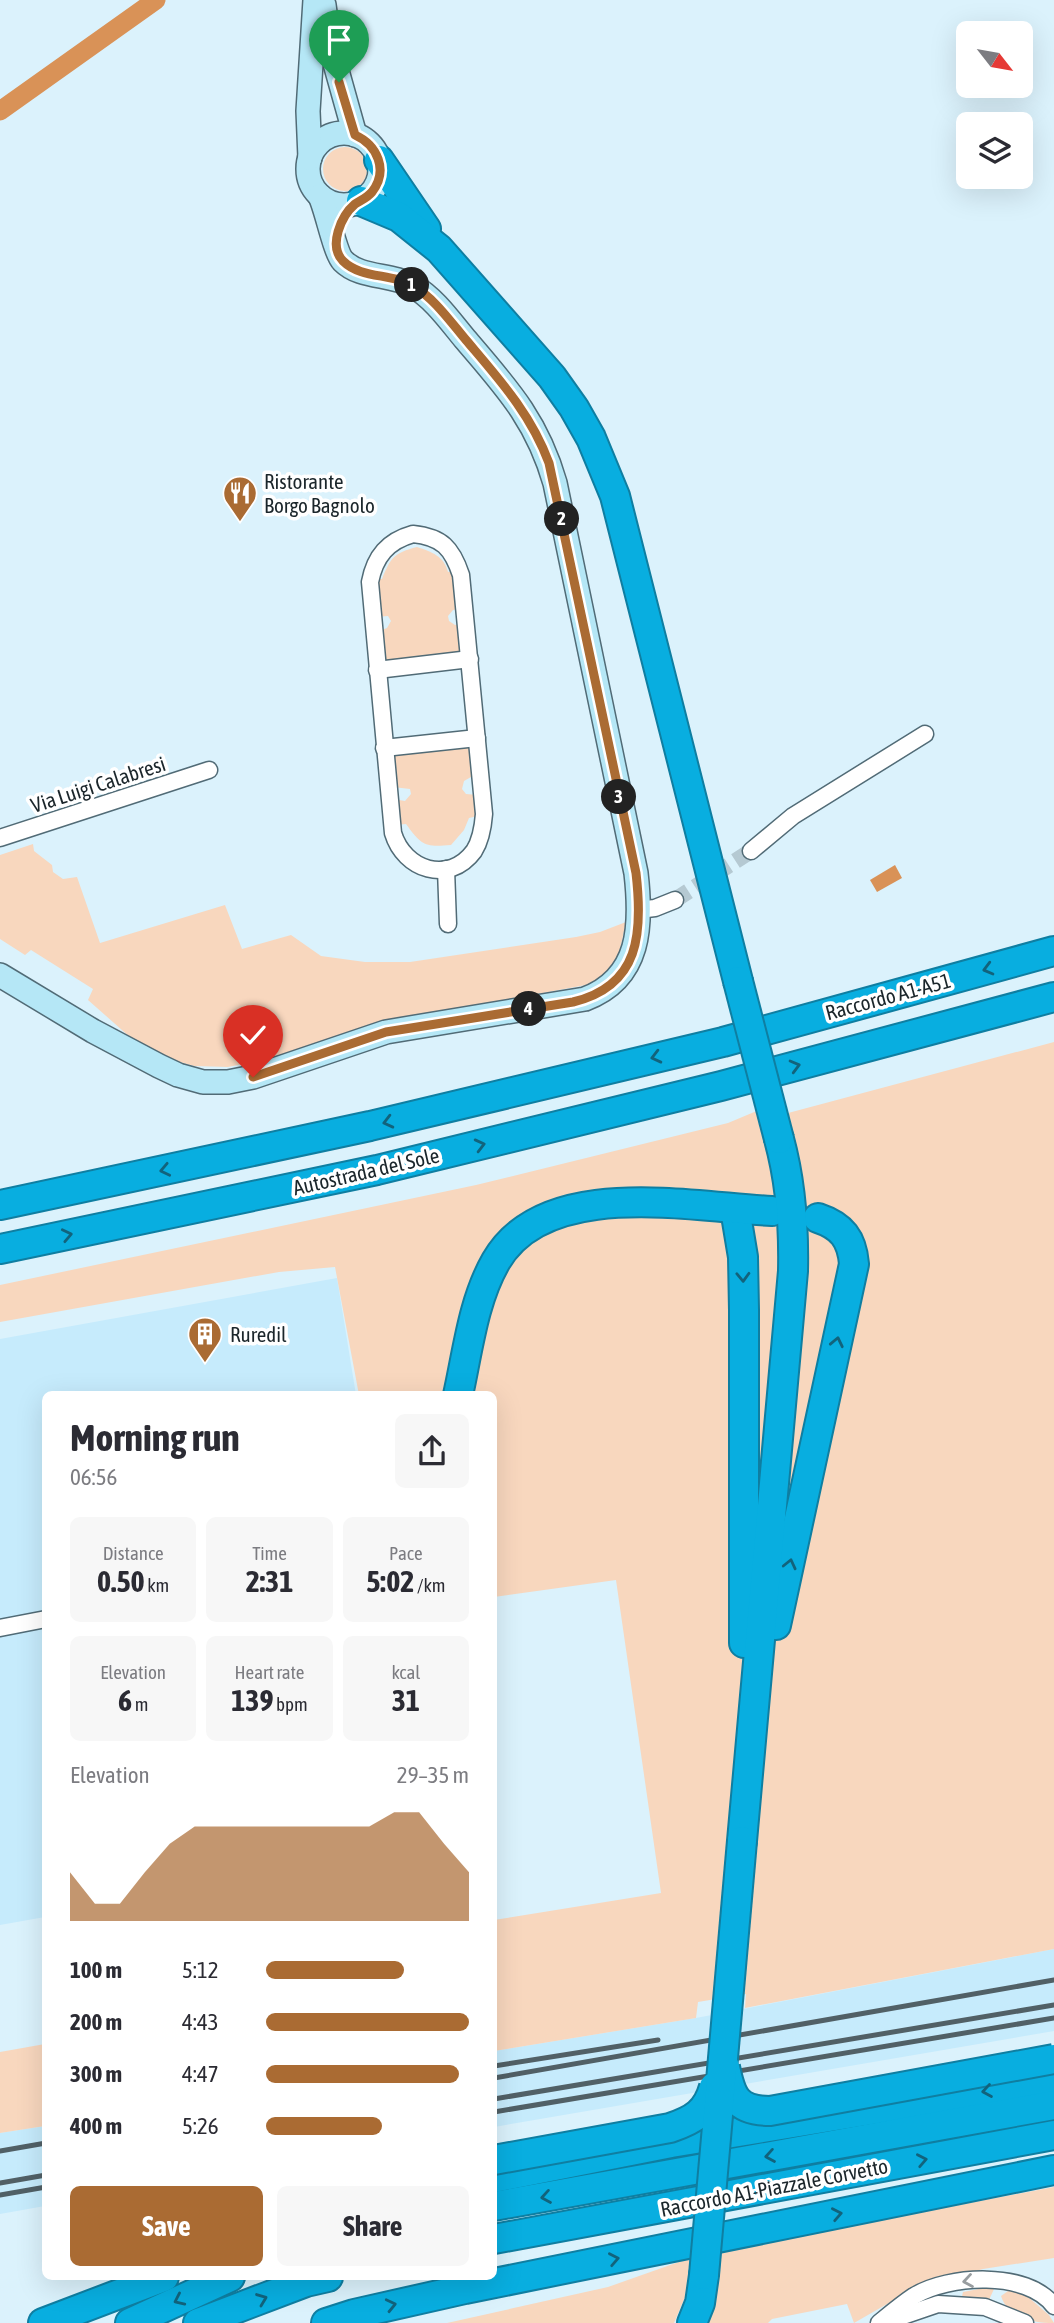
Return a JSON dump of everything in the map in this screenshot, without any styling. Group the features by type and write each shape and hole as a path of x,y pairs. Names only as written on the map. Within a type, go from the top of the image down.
{"highway":[{"path":"379,160 439,249 552,377 574,408 603,465 615,496 786,1167 793,1217 793,1271 704,2275 700,2303 692,2323"},
{"path":"358,202 399,217 439,249"},
{"name":"Raccordo A1-A51","path":"723,1042 1054,951"},
{"name":"Raccordo A1-A51","path":"729,1084 1054,997"},
{"name":"Autostrada del Sole","path":"0,1205 370,1126 723,1042"},
{"name":"Autostrada del Sole","path":"0,1250 377,1170 729,1084"},
{"path":"459,1391 484,1287 497,1259 513,1240 531,1225 553,1214 588,1205 643,1203 772,1211"},
{"path":"736,1209 743,1257 744,1651 750,1751"},
{"path":"750,1751 854,1264 853,1249 847,1237 839,1228 818,1218"},
{"path":"722,2053 732,2095 740,2104 757,2111 787,2109 1054,2059"},
{"path":"497,2160 670,2128 691,2121 706,2108 711,2098 722,2053"},
{"path":"497,2177 671,2143 1054,2080"},
{"name":"Raccordo A1-Piazzale Corvetto","path":"497,2205 1054,2105"},
{"name":"Raccordo A1-Piazzale Corvetto","path":"497,2238 1054,2135"},
{"path":"326,2323 464,2288 1054,2170"},
{"path":"52,2320 133,2280"},
{"path":"52,2320 156,2280"},
{"path":"130,2323 223,2280"},
{"path":"198,2323 315,2280"},
{"path":"416,2323 464,2288"}],"street":[{"path":"0,975 93,1031 178,1075 203,1082 228,1082 253,1077 386,1032 573,1002 594,996 615,983 630,960 638,910 636,873 555,482 542,443 516,399 442,311 413,286 351,268 339,257 328,215 310,182 308,170 308,111 315,0"},
{"path":"323,0 329,42 355,135"},
{"path":"310,158 316,147 333,135 355,135 371,146 379,160 378,181 340,226 337,248"},
{"path":"320,196 337,205 358,202"},
{"path":"413,534 427,536 438,540 456,558 461,575 470,659 484,824 478,844 460,863 446,869 424,868 406,857 399,849 393,833 370,582 384,549 400,538 413,534"},
{"path":"377,670 470,659"},
{"path":"751,851 793,816 925,734"},
{"path":"384,748 477,738"},
{"name":"Via Luigi Calabresi","path":"0,838 209,770"},
{"path":"446,869 448,923"},
{"path":"638,910 655,908 676,900"},
{"path":"0,1628 42,1620"},
{"path":"881,2323 916,2295 968,2280 1005,2281 1037,2292 1054,2306"},
{"path":"995,2310 993,2303 1005,2281"},
{"path":"881,2323 938,2304 995,2310 1025,2323"}],"shaded area":[{"path":"345,147 354,148 361,153 366,160 366,178 361,185 354,190 345,191 336,190 329,185 324,178 323,169 324,160 329,153 336,148"},
{"path":"417,547 440,558 448,572 457,571 459,609 453,610 448,616 449,621 455,625 461,624 466,657 380,667 377,632 387,628 391,621 388,616 376,617 373,579 382,579 391,561 398,554"},
{"path":"473,742 477,778 471,777 464,781 462,789 466,794 478,795 478,816 469,818 464,830 451,845 430,845 420,841 406,824 396,825 393,799 405,801 411,794 410,789 393,787 389,749"},
{"path":"33,844 34,851 52,865 53,872 63,879 77,877 100,943 225,905 242,949 291,935 321,956 365,962 410,962 576,937 600,932 626,922 617,958 601,978 591,984 383,1023 280,1057 228,1067 194,1066 169,1059 131,1038 88,1000 93,989 31,950 25,955 0,939 0,855"},
{"path":"895,865 902,878 877,892 870,880"},
{"path":"1054,1042 1054,1949 745,2008 746,1994 698,2002 696,2018 497,2051 497,1920 661,1893 616,1580 497,1597 497,1391 358,1391 335,1267 279,1272 0,1322 0,1285 476,1185 728,1123 759,1110 762,1120"},
{"path":"337,1278 355,1391 42,1391 42,1918 0,1925 0,1339"},
{"path":"1054,1949 1054,2031 497,2126 497,2051 696,2018"},
{"path":"42,2045 42,2126 0,2133 0,2052"},
{"path":"42,2126 42,2207 0,2214 0,2133"},
{"path":"1054,2187 1054,2258 983,2269 954,2277 908,2292 854,2323 847,2304 772,2319 768,2323 708,2323 721,2250"},
{"path":"690,2258 686,2295 674,2323 447,2323 608,2287"},
{"path":"994,2289 988,2302 961,2301 963,2292"},
{"path":"1020,2290 1049,2315 1054,2323 1022,2318 1009,2310 1001,2296 1008,2291"}],"waterway":[{"path":"0,111 156,0"}],"tunnel":[{"path":"675,900 751,851"}],"railway":[{"path":"497,2077 1054,1980"},
{"path":"497,2098 1054,2005"},
{"path":"497,2111 1054,2018"},
{"path":"497,2066 658,2040"},
{"path":"0,2151 42,2144"},
{"path":"0,2183 42,2176"},
{"path":"0,2195 42,2188"}],"place":[{"name":"Ristorante Borgo Bagnolo","path":"240,523"},
{"name":"Ruredil","path":"205,1364"}],"route":[{"path":"253,1077 386,1032 573,1002 594,996 615,983 624,972 634,947 637,929 636,873 555,482 542,443 516,399 427,297 401,281 351,268 339,257 338,235 343,219 356,203 373,190 380,172 376,152 355,135 339,82"}]}
